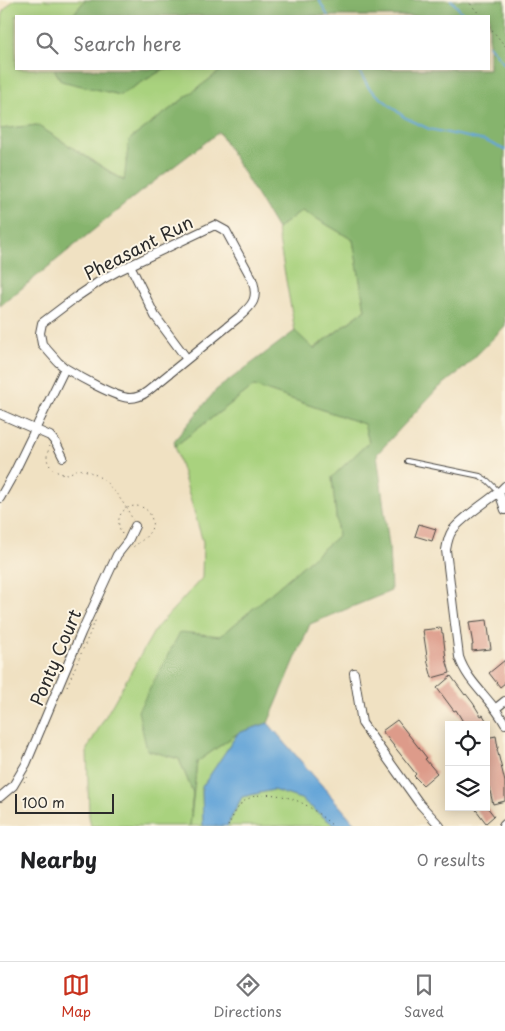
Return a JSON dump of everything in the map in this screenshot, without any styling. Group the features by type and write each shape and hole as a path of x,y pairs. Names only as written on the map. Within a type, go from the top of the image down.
{"street":[{"name":"Pheasant Run","path":"215,225 226,231 252,279 256,294 248,310 187,359 148,391 135,398 129,398 116,394 65,368 58,362 42,344 40,333 42,323 103,279 215,225"},
{"path":"130,265 155,316 187,359"},
{"path":"0,498 65,368"},
{"path":"0,414 50,436 63,456"},
{"path":"505,510 503,492 458,524 451,532 446,550 459,657 462,666 505,724"},
{"name":"Ponty Court","path":"0,797 13,786 26,764 55,693 117,555 128,541 136,526"},
{"path":"354,673 362,723 419,803 440,826"},
{"path":"495,709 505,701"}],"lane":[{"path":"407,461 480,476 503,492"}],"path":[{"path":"468,0 480,15"},
{"path":"490,27 505,46"},
{"path":"50,436 47,441 50,445 48,460 53,469 63,474 84,470 106,482 127,508 136,526"},
{"path":"127,508 133,506 142,507 146,509 152,518 152,528 148,534 132,547"},
{"path":"68,685 99,612"},
{"path":"22,786 30,772"},
{"path":"228,826 237,809 242,804 248,799 264,794 284,797 304,804 333,826"}],"green space":[{"path":"14,0 85,0 73,15 15,15 15,70 55,70 62,81 120,95 162,70 222,70 129,140 125,181 37,125 0,129 0,45 3,11"},
{"path":"85,0 505,0 505,326 464,368 436,390 377,454 389,546 391,591 310,624 268,723 238,733 197,762 190,826 193,793 179,759 147,750 138,711 180,632 221,636 338,536 332,477 369,442 364,424 254,386 175,446 174,441 216,390 295,331 314,349 365,310 353,240 302,210 277,229 219,132 139,193 0,306 0,129 37,125 124,181 129,140 222,70 490,70 490,15 73,15"},
{"path":"55,70 162,70 120,95 61,81"},
{"path":"302,210 353,240 365,310 313,349 295,331 277,229"},
{"path":"254,386 364,424 369,442 332,477 338,536 221,636 180,633 147,750 179,759 193,793 191,812 197,762 238,733 202,787 203,826 91,826 87,749 156,628 202,578 203,542 175,446"},
{"path":"273,790 301,799 335,826 227,826 242,797"}],"water":[{"path":"268,723 357,826 335,826 301,799 273,790 242,797 227,826 203,826 202,787 238,733"}],"building":[{"path":"419,524 436,529 432,541 415,536"},
{"path":"487,620 491,649 472,651 473,645 469,622"},
{"path":"441,628 450,673 432,678 423,630"},
{"path":"505,660 505,683 500,687 489,673"},
{"path":"451,676 487,721 463,721 456,710 454,711 437,688"},
{"path":"397,720 437,773 423,785 414,776 416,774 382,731"},
{"path":"496,736 497,749 505,782 505,801 493,804 490,791 490,737"},
{"path":"477,811 490,811 494,816 486,823"}],"waterway":[{"path":"319,0 327,15"},
{"path":"451,0 464,15"},
{"path":"490,46 505,65"},
{"path":"359,70 369,88 404,117 429,129 486,141 505,150"}]}
